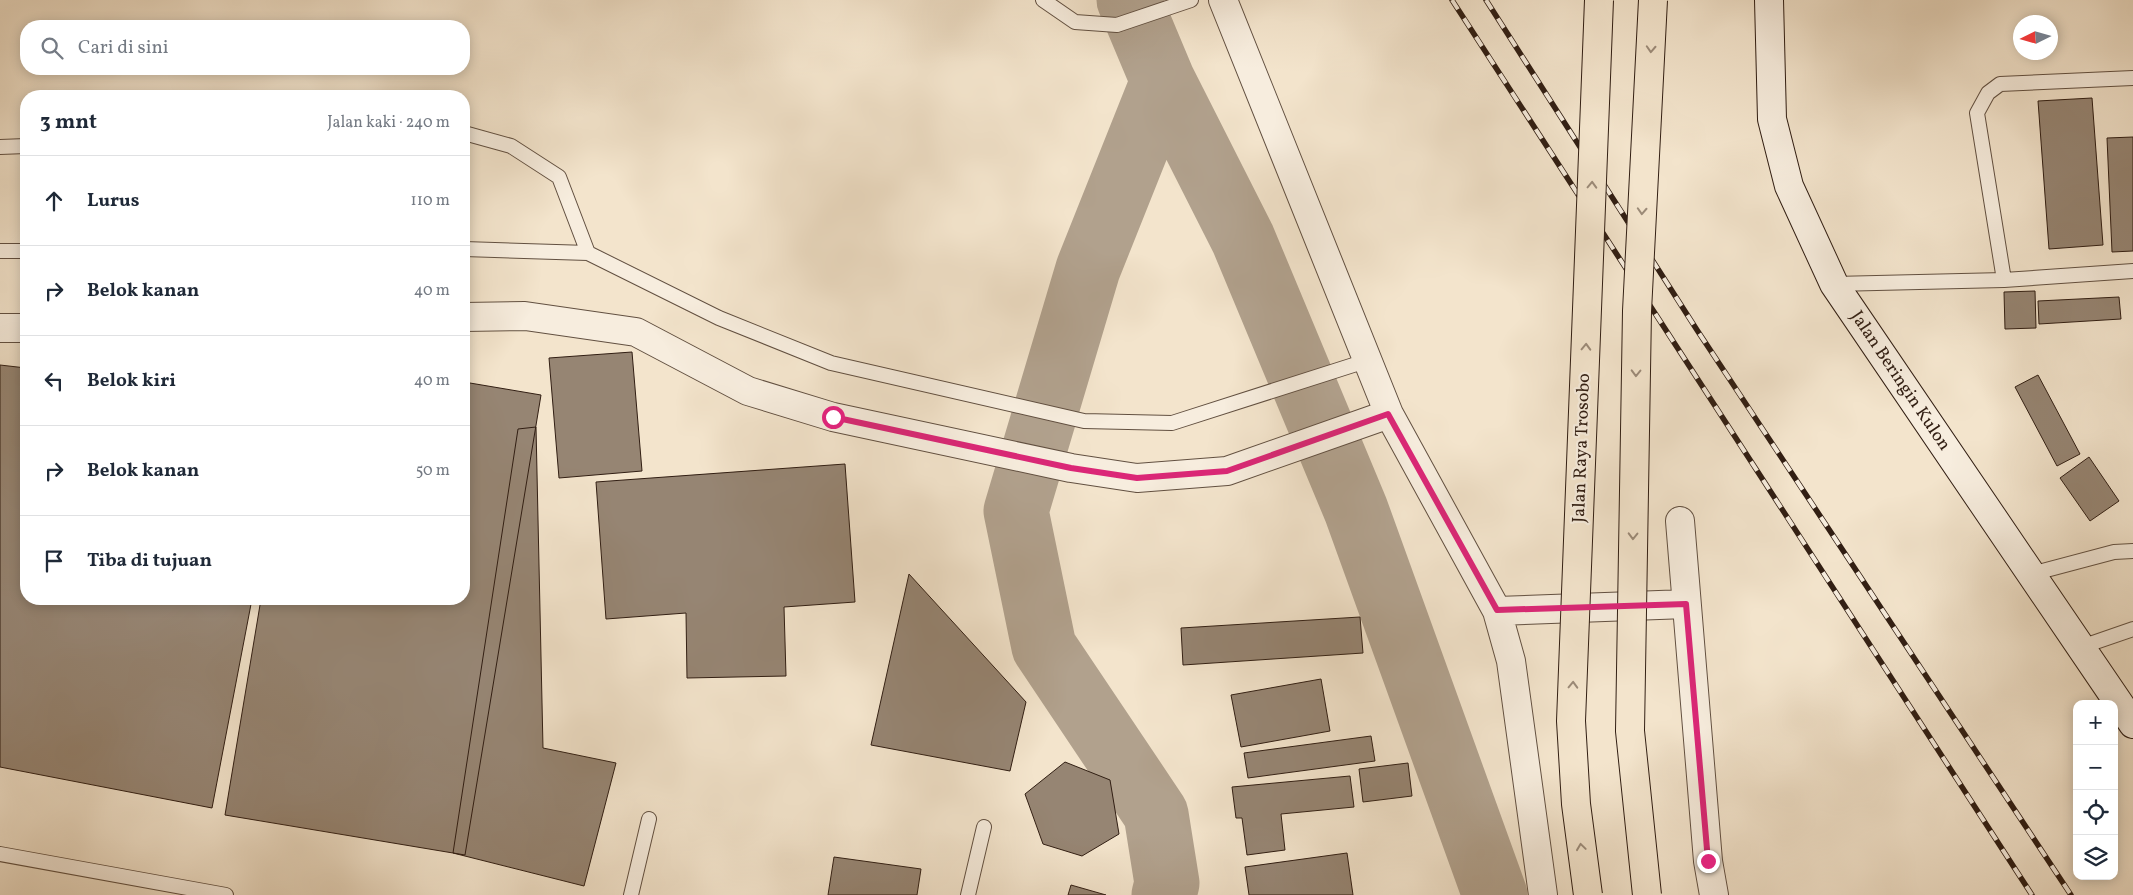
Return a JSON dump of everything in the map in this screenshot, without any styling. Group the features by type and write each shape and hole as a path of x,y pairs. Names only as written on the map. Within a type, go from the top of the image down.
{"highway":[{"name":"Jalan Raya Trosobo","path":"1588,895 1576,804 1571,721 1599,0"},
{"path":"1647,895 1630,731 1637,311 1653,0"}],"street":[{"path":"1223,0 1369,360 1388,414 1497,610 1511,661 1543,895"},
{"name":"Jalan Beringin Kulon","path":"1769,0 1772,119 1789,186 1834,284 2133,724"},
{"path":"470,318 525,316 636,332 748,391 833,417 1071,468 1137,478 1227,471 1388,414"},
{"path":"0,328 20,328"},
{"path":"1680,520 1708,861 1714,895"},
{"path":"1497,610 1686,604"}],"lane":[{"path":"1043,0 1075,22 1117,25 1191,0"},
{"path":"2004,280 1976,113 1988,93 2000,84 2133,78"},
{"path":"470,135 511,146 559,177 588,253"},
{"path":"0,147 20,146"},
{"path":"470,249 588,253 719,318 831,363 1084,421 1172,423 1369,360"},
{"path":"0,251 20,251"},
{"path":"1834,284 2004,280 2133,271"},
{"path":"2031,574 2114,552 2133,551"},
{"path":"2081,647 2133,629"},
{"path":"631,895 649,819"},
{"path":"968,895 984,827"},
{"path":"0,854 226,895"}],"building":[{"path":"2092,98 2103,245 2049,249 2038,101"},
{"path":"2133,137 2133,251 2112,252 2107,138"},
{"path":"2035,291 2036,328 2005,329 2004,292"},
{"path":"2119,297 2121,319 2039,324 2038,301"},
{"path":"632,352 642,471 559,478 549,358"},
{"path":"0,365 20,367 20,605 251,605 212,808 0,767"},
{"path":"2038,375 2080,454 2057,466 2015,387"},
{"path":"470,383 541,395 465,855 225,815 260,605 470,605"},
{"path":"536,427 543,748 616,763 584,886 453,853 518,429"},
{"path":"2089,457 2119,501 2090,521 2060,478"},
{"path":"845,464 855,602 784,607 786,676 687,678 686,613 606,619 596,482"},
{"path":"909,574 1026,702 1010,771 871,745"},
{"path":"1360,617 1363,653 1183,665 1181,628"},
{"path":"1321,679 1330,731 1241,747 1231,695"},
{"path":"1371,736 1375,761 1248,778 1244,753"},
{"path":"1065,762 1110,780 1119,834 1082,856 1043,844 1025,794"},
{"path":"1408,763 1412,796 1363,802 1359,769"},
{"path":"1350,776 1354,807 1281,814 1285,850 1247,855 1242,818 1236,818 1232,787"},
{"path":"1347,853 1353,895 1249,895 1245,867"},
{"path":"834,857 921,869 917,895 828,895"},
{"path":"1071,885 1106,895 1068,895"}],"waterway":[{"path":"1129,0 1163,81 1088,269 1016,511 1044,647 1156,814 1167,883 1164,895"},
{"path":"1163,81 1243,239 1356,510 1495,895"}],"railway":[{"path":"1452,0 2032,895"},
{"path":"1486,0 1697,330 2071,895"}],"route":[{"path":"833,417 1071,468 1137,478 1227,471 1388,414 1497,610 1686,604 1708,861"}]}
